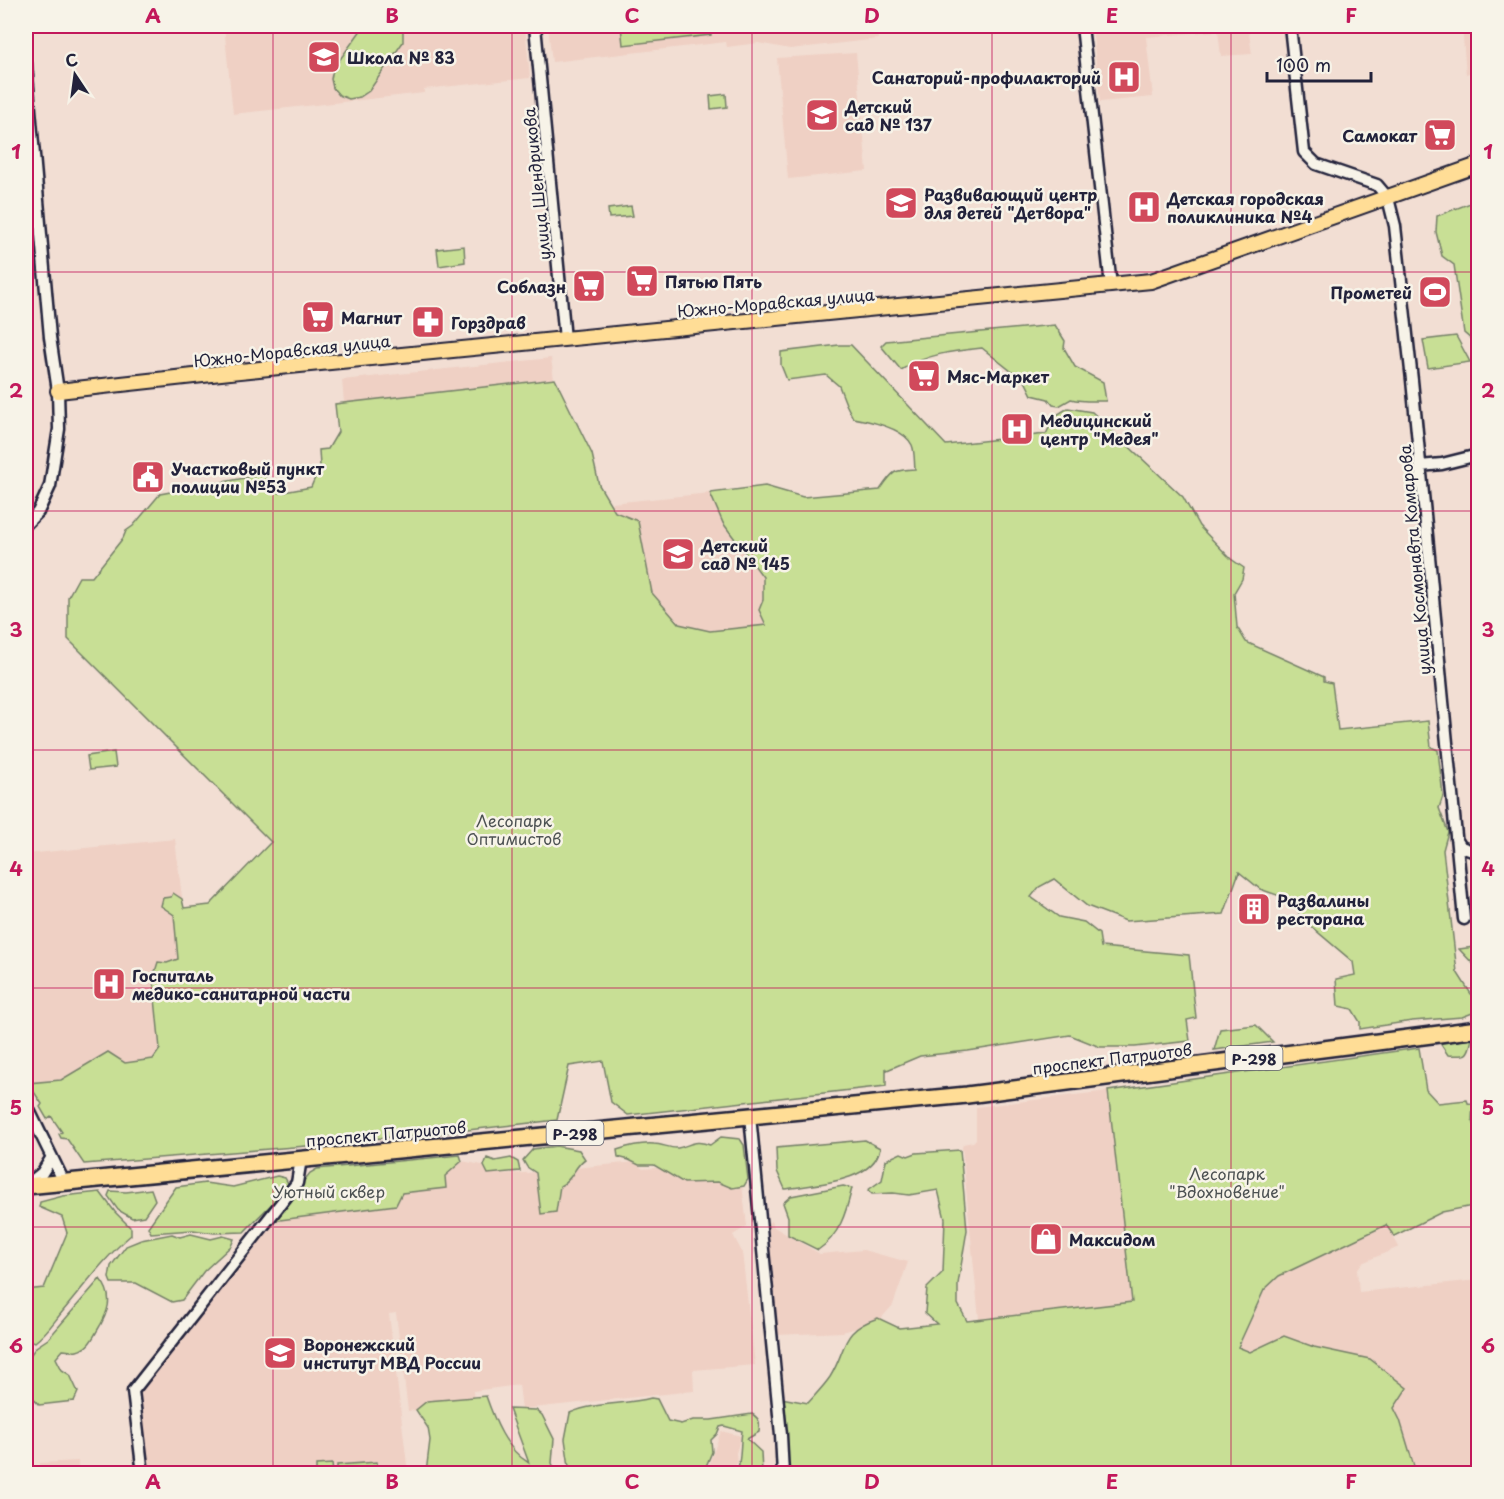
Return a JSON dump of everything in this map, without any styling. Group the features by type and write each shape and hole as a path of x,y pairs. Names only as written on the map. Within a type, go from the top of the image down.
{"highway":[{"name":"проспект Патриотов","path":"26,1186 967,1095 1479,1029"}],"main road":[{"name":"Южно-Моравская улица","path":"58,392 565,339 1111,286 1160,279 1479,165"}],"street":[{"name":"улица Шендрикова","path":"535,26 565,339"},
{"path":"1082,26 1111,286"},
{"path":"1290,26 1304,152 1316,164 1377,185 1388,198"},
{"path":"26,64 50,337 58,392 59,429 50,486 38,512 26,524"},
{"name":"улица Космонавта Комарова","path":"1388,198 1396,237 1464,919"},
{"path":"1420,466 1442,464 1479,455"},
{"path":"1456,839 1461,848 1479,853"},
{"path":"26,1104 64,1182"},
{"path":"750,1116 783,1473"},
{"path":"26,1186 42,1173 52,1157"},
{"path":"143,1473 133,1391 297,1183 301,1159"}],"shaded area":[{"name":"Школа № 83","path":"224,26 525,26 530,78 424,89 424,93 233,114"},
{"path":"548,26 876,26 878,39 790,49 758,43 727,47 726,42 552,62"},
{"name":"Cанаторий-профилакторий","path":"1092,26 1248,26 1252,54 1221,56 1218,31 1146,37 1153,97 1100,102"},
{"path":"1462,26 1478,26 1478,70 1466,74"},
{"name":"Детский сад № 137","path":"856,53 867,171 788,179 777,58"},
{"path":"551,358 554,379 344,403 342,380"},
{"name":"Детский сад № 145","path":"710,493 723,523 768,585 775,624 661,637 602,504"},
{"name":"Госпиталь медико-санитарной части","path":"175,839 202,1064 28,1083 26,854"},
{"path":"1108,1091 1132,1302 979,1319 962,1148 963,1144 976,1139 976,1107"},
{"path":"462,1161 487,1166 489,1174 526,1173 635,1162 643,1169 679,1166 741,1176 747,1226 733,1235 742,1252 755,1365 693,1370 694,1391 522,1409 519,1385 473,1391 474,1403 408,1411 396,1313 389,1314 408,1473 146,1474 135,1391 272,1221 402,1193 446,1187 445,1176"},
{"path":"772,1221 774,1227 820,1254 863,1250 908,1262 893,1305 877,1323 842,1332 777,1335 765,1224"},
{"path":"1387,1225 1399,1247 1362,1263 1357,1270 1359,1292 1478,1280 1478,1473 1416,1473 1400,1420 1394,1408 1314,1347 1284,1336 1250,1353 1238,1348 1264,1290 1279,1276"},
{"path":"721,1431 741,1436 734,1473 706,1473"},
{"path":"78,1461 78,1473 41,1473 40,1463"}],"green space":[{"path":"364,26 403,26 403,42 369,91 360,97 349,99 339,95 333,88 331,79 333,69"},
{"path":"621,26 710,26 711,35 623,45"},
{"path":"726,94 727,107 711,109 710,96"},
{"path":"1478,200 1478,345 1464,333 1454,265 1442,256 1436,232 1437,216"},
{"path":"631,206 633,216 609,218 608,209"},
{"path":"464,246 465,262 439,266 437,249"},
{"path":"1055,325 1065,341 1064,348 1075,367 1103,382 1106,401 1071,399 1059,406 1053,405 1048,399 1032,395 1026,383 982,348 930,357 901,370 881,346 886,341"},
{"path":"1456,336 1470,362 1428,368 1423,340"},
{"name":"Лесопарк Оптимистов","path":"851,345 946,445 1046,434 1055,416 1068,408 1092,412 1183,497 1199,526 1231,559 1244,568 1242,579 1234,593 1237,627 1246,642 1324,677 1324,681 1332,683 1338,730 1428,721 1431,747 1438,750 1443,796 1439,808 1448,832 1443,850 1457,972 1471,994 1478,998 1478,1011 1462,1017 1412,1021 1360,1029 1360,1022 1352,1009 1338,1006 1336,979 1355,975 1353,962 1300,917 1297,902 1260,889 1239,872 1224,914 1126,921 1087,906 1054,879 1039,887 1031,897 1059,917 1084,922 1099,934 1101,947 1189,955 1196,1018 1187,1020 1190,1041 1135,1047 1100,1047 1070,1035 920,1056 886,1069 886,1086 628,1115 611,1102 603,1061 569,1066 557,1120 405,1137 402,1134 385,1138 347,1140 344,1143 84,1164 67,1139 61,1138 59,1134 62,1132 51,1116 47,1119 40,1107 42,1104 28,1083 61,1080 108,1052 125,1063 153,1059 160,1049 153,978 158,962 167,963 178,959 174,915 161,906 163,898 171,897 173,893 182,899 184,908 210,905 271,842 68,639 68,597 79,577 92,577 126,531 160,494 266,474 268,488 279,493 311,487 320,466 319,450 328,449 338,432 335,404 555,379 592,454 599,485 615,512 638,521 652,593 679,624 710,631 766,625 759,610 763,600 763,577 723,523 710,493 765,486 803,497 880,490 894,473 915,469 913,448 908,439 886,426 853,418 839,386 826,375 787,380 781,365 781,352"},
{"path":"114,752 116,767 89,770 87,756"},
{"path":"1478,938 1478,969 1459,949 1474,947 1474,939"},
{"path":"1256,1025 1273,1042 1214,1050 1220,1029"},
{"path":"1472,1039 1468,1052 1463,1055 1448,1055 1440,1043"},
{"name":"Лесопарк \"Вдохновение\"","path":"1419,1048 1426,1090 1438,1103 1467,1100 1468,1103 1473,1104 1472,1119 1478,1133 1478,1205 1442,1212 1394,1236 1386,1225 1279,1276 1264,1290 1238,1347 1250,1352 1284,1336 1314,1347 1370,1359 1407,1388 1394,1408 1400,1420 1416,1473 786,1473 781,1398 808,1403 830,1377 850,1335 865,1323 878,1318 899,1328 937,1324 925,1313 927,1288 943,1272 945,1219 938,1190 909,1195 872,1194 868,1190 882,1180 886,1160 901,1153 908,1156 916,1153 960,1150 967,1230 958,1284 958,1304 967,1321 1132,1302 1108,1091"},
{"path":"721,1137 740,1139 744,1145 748,1179 744,1186 732,1188 718,1182 684,1183 654,1165 639,1165 618,1157 617,1150 635,1145 657,1144 678,1148 697,1143 710,1145"},
{"path":"865,1140 880,1148 875,1160 867,1168 841,1180 785,1189 777,1171 776,1148"},
{"path":"556,1146 579,1150 585,1159 560,1186 556,1212 541,1214 536,1173 527,1167 523,1160 533,1149"},
{"name":"Уютный сквер","path":"460,1155 462,1161 445,1176 446,1188 402,1193 396,1205 272,1221 310,1173 317,1169"},
{"path":"487,1158 495,1161 511,1158 518,1162 520,1171 488,1174 484,1166"},
{"path":"277,1176 285,1178 289,1185 244,1232 214,1233 193,1230 151,1233 148,1227 176,1187 205,1183 233,1187"},
{"path":"843,1186 852,1188 847,1206 841,1223 826,1244 818,1250 788,1235 788,1217 783,1203 791,1196"},
{"path":"151,1189 155,1200 144,1216 132,1218 118,1210 108,1196 110,1191"},
{"path":"100,1192 131,1228 131,1235 104,1262 43,1335 35,1342 27,1339 26,1290 44,1288 67,1233 62,1217 39,1207 40,1202 63,1196"},
{"path":"172,1234 180,1237 191,1234 211,1239 223,1236 234,1239 231,1246 204,1271 182,1300 172,1302 136,1283 111,1283 109,1278 111,1266 126,1246 141,1240"},
{"path":"100,1279 109,1299 101,1324 87,1346 75,1351 63,1350 56,1358 62,1370 70,1375 78,1392 74,1401 39,1405 26,1390 26,1361 36,1347 48,1339"},
{"path":"486,1396 507,1442 529,1463 509,1409 536,1410 542,1415 554,1439 552,1463 556,1473 426,1473 430,1440 428,1428 416,1410 427,1401"},
{"path":"657,1399 668,1421 681,1424 693,1420 711,1420 752,1414 759,1421 759,1432 747,1439 761,1452 762,1473 737,1473 742,1431 724,1426 720,1427 711,1440 712,1452 704,1471 669,1474 570,1473 565,1439 570,1413 590,1407"},
{"path":"377,1462 378,1473 337,1473 337,1465"},
{"path":"332,1464 333,1473 316,1473 316,1465"}],"place":[{"name":"Школа № 83","path":"324,57"},
{"name":"Cанаторий-профилакторий","path":"1124,77"},
{"name":"Детский сад № 137","path":"822,115"},
{"name":"Самокат","path":"1440,135"},
{"name":"Развивающий центр для детей \"Детвора\"","path":"901,203"},
{"name":"Детская городская поликлиника №4","path":"1144,207"},
{"name":"Пятью Пять","path":"642,281"},
{"name":"Соблазн","path":"589,286"},
{"name":"Прометей","path":"1435,292"},
{"name":"Магнит","path":"318,317"},
{"name":"Горздрав","path":"428,322"},
{"name":"Мяс-Маркет","path":"924,376"},
{"name":"Медицинский центр \"Медея\"","path":"1017,429"},
{"name":"Участковый пункт полиции №53","path":"148,477"},
{"name":"Детский сад № 145","path":"678,554"},
{"name":"Развалины ресторана","path":"1254,909"},
{"name":"Госпиталь медико-санитарной части","path":"109,984"},
{"name":"Максидом","path":"1046,1239"},
{"name":"Воронежский институт МВД России","path":"280,1353"}]}
